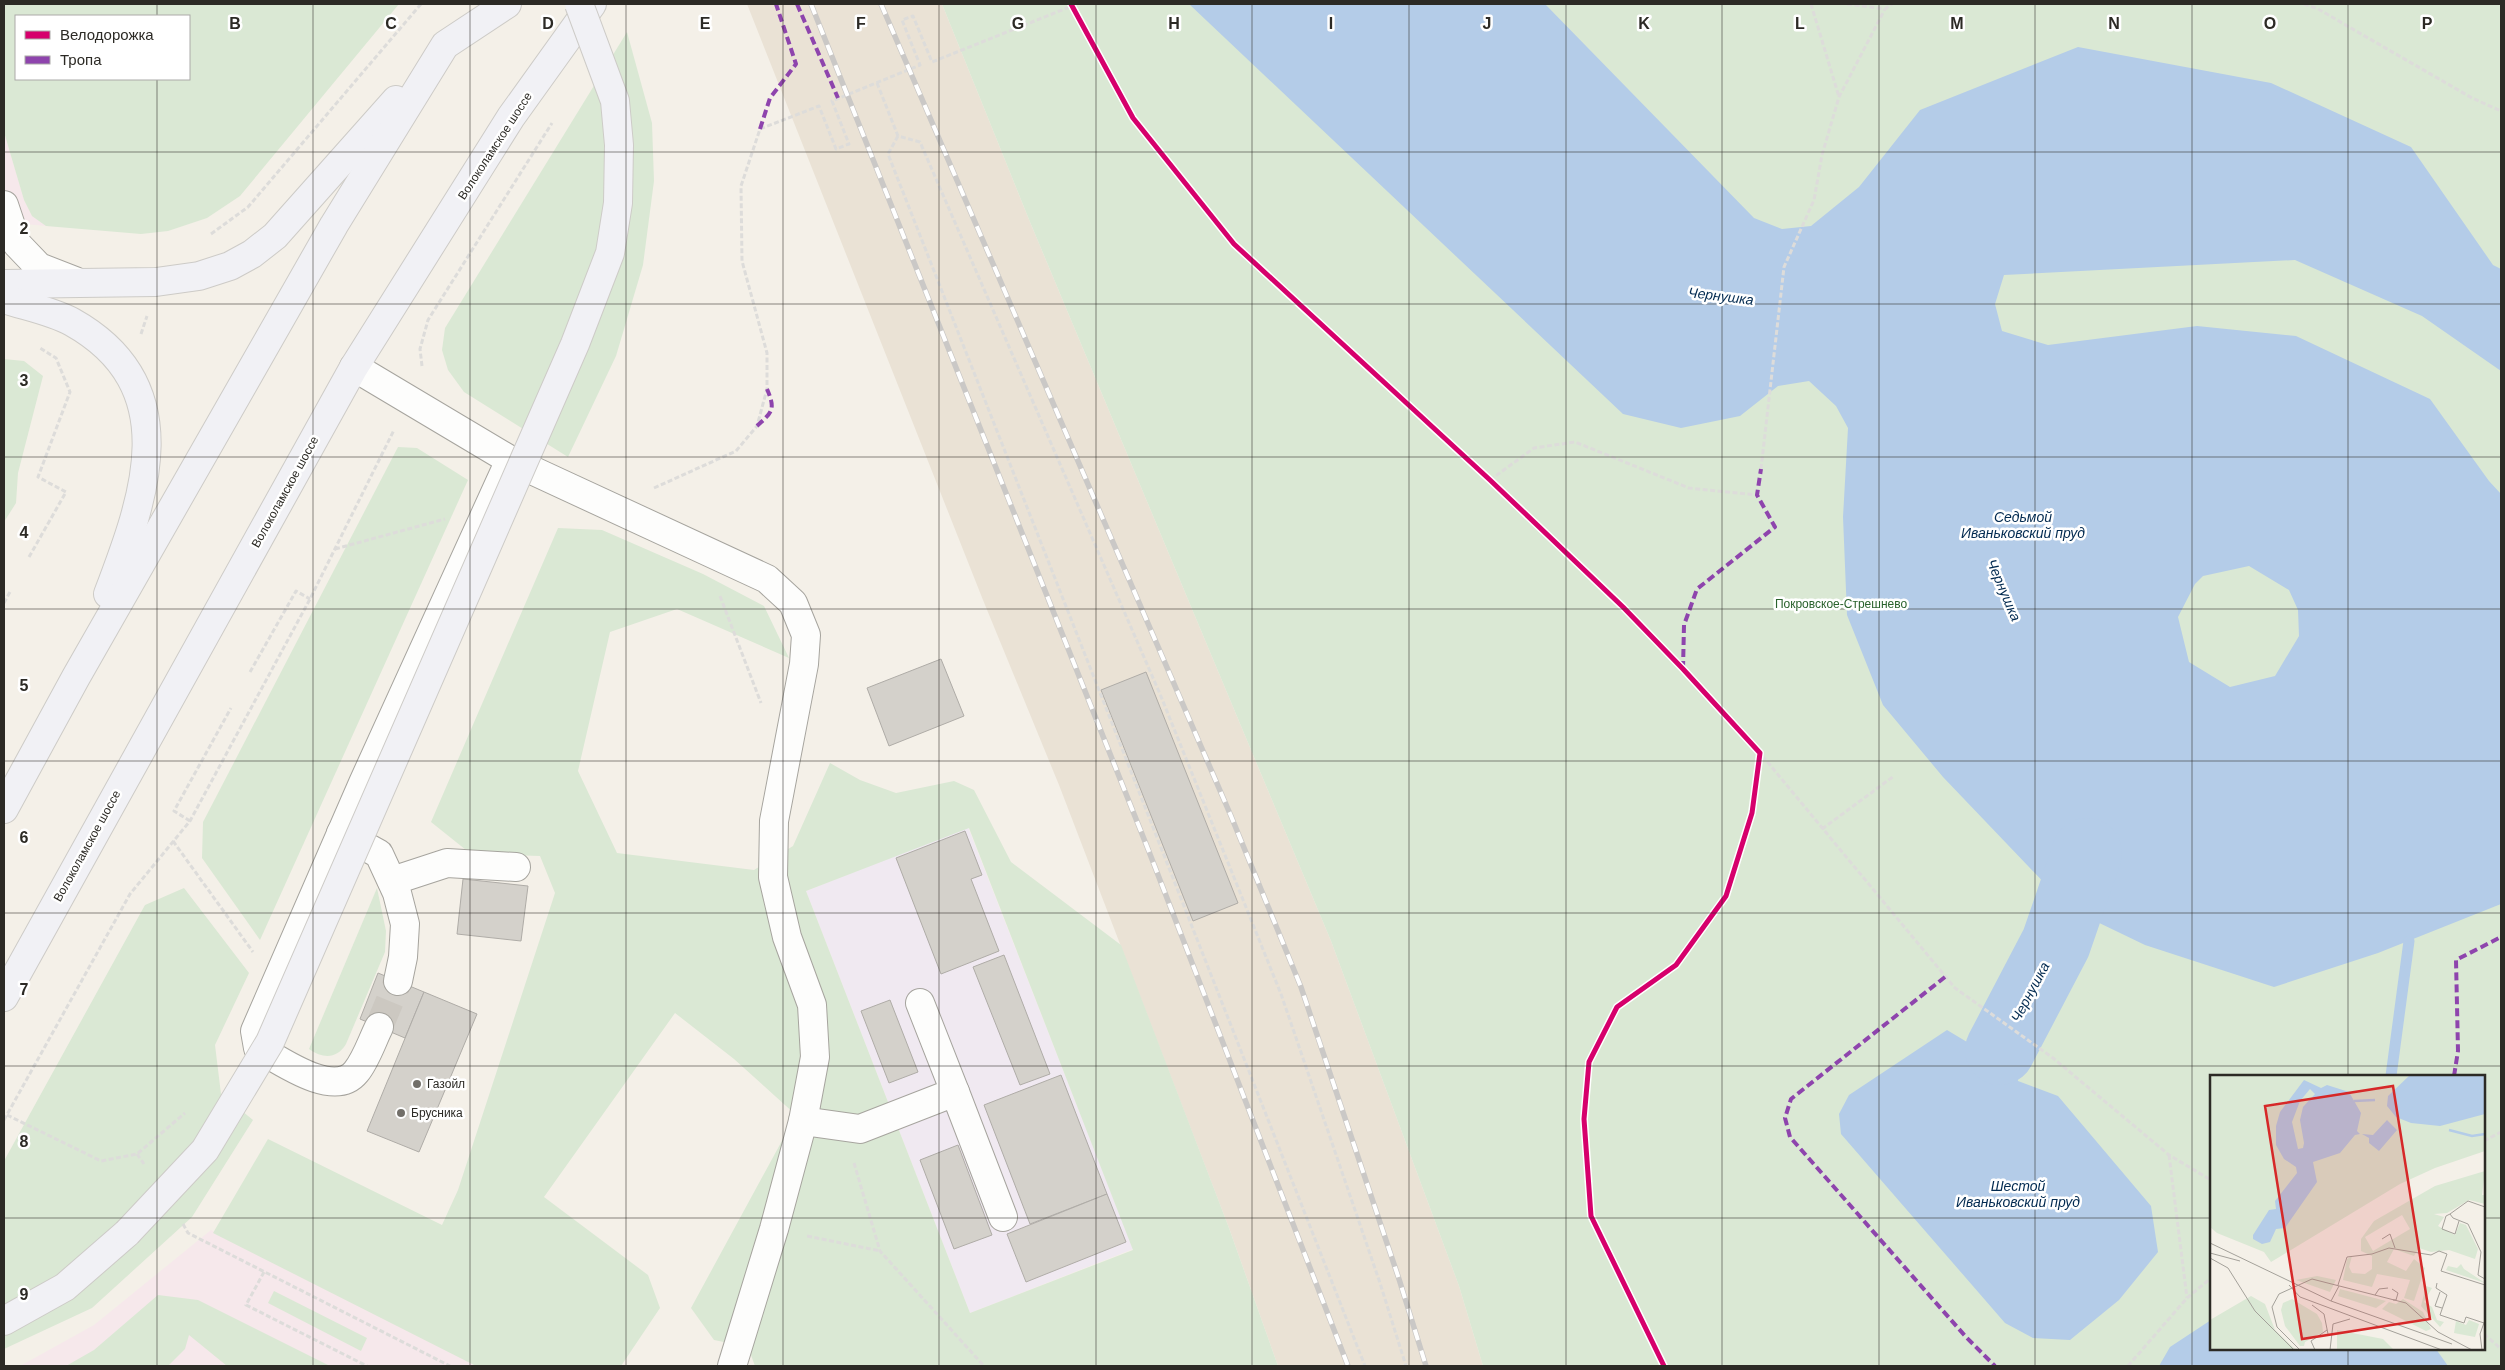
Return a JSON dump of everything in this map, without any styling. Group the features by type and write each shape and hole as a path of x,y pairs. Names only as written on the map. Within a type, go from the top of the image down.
{"main road":[{"path":"4,284 75,281 156,282 199,276 230,266 252,254 275,236 445,45 507,4"},
{"path":"4,1321 65,1287 127,1233 205,1150 270,1042 575,344 610,253 618,203 619,145 615,101 579,4"},
{"name":"Волоколамское шоссе","path":"4,997 354,367 512,117 592,4"},
{"path":"4,809 76,677 334,225 445,45"},
{"path":"4,299 70,321 112,352 127,372 146,419 148,444 144,484 133,528 76,677"}],"lane":[{"path":"4,205 17,244 39,267 75,281"},
{"path":"354,367 510,460 767,579 793,603 806,635 804,664 774,821 773,877 787,937 812,1005 814,1057 803,1121 774,1229 732,1366"},
{"path":"379,1027 356,1073 342,1082 326,1082 291,1068 258,1048 255,1031 341,833 510,460"},
{"path":"341,833 379,854 397,892 405,924 403,957 398,982"},
{"path":"392,881 447,863 516,867"},
{"path":"920,1003 1003,1217"},
{"path":"803,1121 860,1129 955,1092"}],"path":[{"path":"210,235 248,207 421,4"},
{"path":"1811,4 1839,97"},
{"path":"1847,4 1885,9"},
{"path":"1761,469 1784,267 1814,200 1822,155 1839,97 1885,9 1892,4"},
{"path":"2304,4 2318,9 2472,98 2501,111"},
{"path":"610,507 736,451 757,426 767,389 767,353 742,261 741,186 760,128 819,106 836,150 849,144 832,101 920,66 902,20 913,16 932,62 1071,5 1133,118 1234,244 1490,480 1630,614 1760,753 1955,988 2052,1058 2169,1155 2210,1179"},
{"path":"877,83 898,136"},
{"path":"423,376 420,349 428,320 554,120"},
{"path":"898,136 888,154 1365,1366"},
{"path":"898,136 920,142 1160,694 1281,994 1380,1283 1406,1366"},
{"path":"138,341 151,306"},
{"path":"29,557 66,492 38,477 70,392 56,358 37,345"},
{"path":"4,1120 130,894 190,820 310,599 398,423"},
{"path":"1490,480 1534,448 1575,442 1689,488 1758,495"},
{"path":"335,549 455,516"},
{"path":"717,589 762,706"},
{"path":"4,603 11,590"},
{"path":"250,672 296,591 310,599"},
{"path":"190,820 174,811 231,708"},
{"path":"1664,1366 1591,1216 1584,1119 1589,1062 1617,1007 1676,965 1726,896 1752,813 1760,753"},
{"path":"1822,829 1894,776"},
{"path":"173,841 255,955"},
{"path":"7,1115 100,1161 137,1154 190,1109"},
{"path":"843,1127 880,1251 984,1366"},
{"path":"2485,1140 2501,1132"},
{"path":"2169,1155 2187,1298"},
{"path":"774,1229 880,1251"},
{"path":"188,1233 444,1365 450,1366"},
{"path":"264,1272 246,1305 366,1366"},
{"path":"2128,1366 2187,1298 2210,1279"},
{"path":"2485,1335 2501,1349"}],"shaded area":[{"path":"747,4 942,4 1030,222 1331,941 1459,1286 1483,1366 1278,1366 1229,1228 1059,785 983,600"},
{"path":"4,132 24,200 32,216 46,226 4,222"},
{"path":"968,827 1133,1249 970,1313 806,891"},
{"path":"211,1230 483,1366 20,1366 94,1325"}],"green space":[{"path":"4,4 399,4 240,196 207,218 168,231 141,234 46,226 32,216 24,200 4,132"},
{"name":"Покровское-Стрешнево","path":"942,4 2501,4 2501,1366 1483,1366 1459,1286 1331,941 1030,222"},
{"path":"627,32 652,123 654,181 643,265 616,356 568,457 464,392 448,370 442,350 445,328"},
{"path":"4,359 24,361 43,376 18,473 16,503 4,522"},
{"path":"398,447 417,448 468,480 260,940 202,858 203,822"},
{"path":"558,528 602,530 703,574 764,606 789,658 677,609 610,632 578,771 617,853 754,870 793,846 830,763 860,780 896,793 954,781 974,790 1011,862 1121,945 1229,1228 1278,1366 755,1366 748,1347 714,1340 691,1308 796,1115 734,1059 675,1013 544,1197 648,1275 660,1308 621,1366 476,1366 213,1233 268,1139 442,1225 458,1190 555,893 540,856 471,854 431,822","holes":["969,828 1133,1250 970,1313 806,891"]},
{"path":"184,888 249,973 215,1045 221,1094 253,1120 192,1217 92,1308 4,1349 4,1161 145,905"},
{"path":"377,888 386,931 385,952 346,1044 334,1055 319,1055 309,1049"},
{"path":"274,1291 367,1338 361,1351 268,1303"},
{"path":"158,1295 198,1300 330,1366 227,1366 189,1335 185,1349 168,1366 66,1366 94,1350"}],"water":[{"name":"Седьмой Иваньковский пруд","path":"1189,4 1545,4 1754,218 1782,229 1811,226 1859,187 1920,110 2078,47 2271,83 2411,147 2493,265 2501,269 2501,371 2422,316 2295,260 2004,275 1995,304 2002,331 2048,345 2197,326 2296,336 2430,399 2489,481 2501,494 2501,904 2378,953 2274,987 2145,945 2091,919 2056,943 2051,890 1943,777 1883,705 1847,615 1843,517 1848,428 1836,406 1809,381 1778,386 1740,416 1681,428 1623,414","holes":["2249,566 2289,590 2298,610 2299,636 2275,676 2230,687 2189,662 2178,617 2195,584 2203,576"]},
{"name":"Шестой Иваньковский пруд","path":"2045,963 2041,989 2015,1062 2018,1081 2058,1096 2151,1206 2158,1252 2119,1300 2070,1340 2033,1338 2005,1323 1841,1134 1839,1114 1849,1095 1947,1030 1972,1045 1991,1038 2026,980"},
{"path":"2210,1321 2210,1350 2437,1350 2448,1366 2159,1366 2170,1347"}],"building":[{"path":"941,659 964,716 889,746 867,688"},
{"path":"1146,672 1238,903 1193,921 1101,690"},
{"path":"965,831 982,875 971,879 999,951 941,974 896,858"},
{"path":"463,879 528,886 521,941 457,934"},
{"path":"1004,955 1050,1074 1020,1085 973,967"},
{"path":"378,973 424,992 405,1038 360,1019"},
{"name":"Газойл","path":"424,992 477,1014 419,1152 367,1131"},
{"path":"890,1000 918,1072 889,1083 861,1011"},
{"path":"1061,1075 1107,1194 1030,1224 984,1105"},
{"path":"958,1145 992,1235 954,1249 920,1160"},
{"path":"1107,1194 1126,1242 1026,1282 1007,1234"}],"waterway":[{"name":"Чернушка","path":"2000,1050 2056,943 2087,853"},
{"path":"2391,1075 2409,941"}],"tunnel":[{"path":"379,1027 398,981"}],"railway":[{"path":"811,4 1148,849 1348,1366"},
{"path":"881,4 1231,816 1301,987 1399,1279 1426,1366"}],"marked path":[{"path":"760,129 770,98 796,64 776,4"},
{"path":"797,4 838,98"},
{"path":"757,426 771,410 772,406 767,389"},
{"path":"1683,669 1684,625 1697,589 1775,527 1757,495 1761,469"},
{"path":"2454,1075 2458,1051 2456,960 2501,937"},
{"path":"1945,977 1791,1099 1785,1118 1790,1137 1966,1337 1995,1366"}],"cycle path":[{"path":"1071,4 1133,118 1234,244 1490,480 1623,607 1760,753 1752,813 1726,896 1676,965 1617,1007 1589,1062 1584,1119 1591,1216 1664,1366"}],"place":[{"name":"Газойл","path":"417,1084"},
{"name":"Брусника","path":"401,1113"}]}
